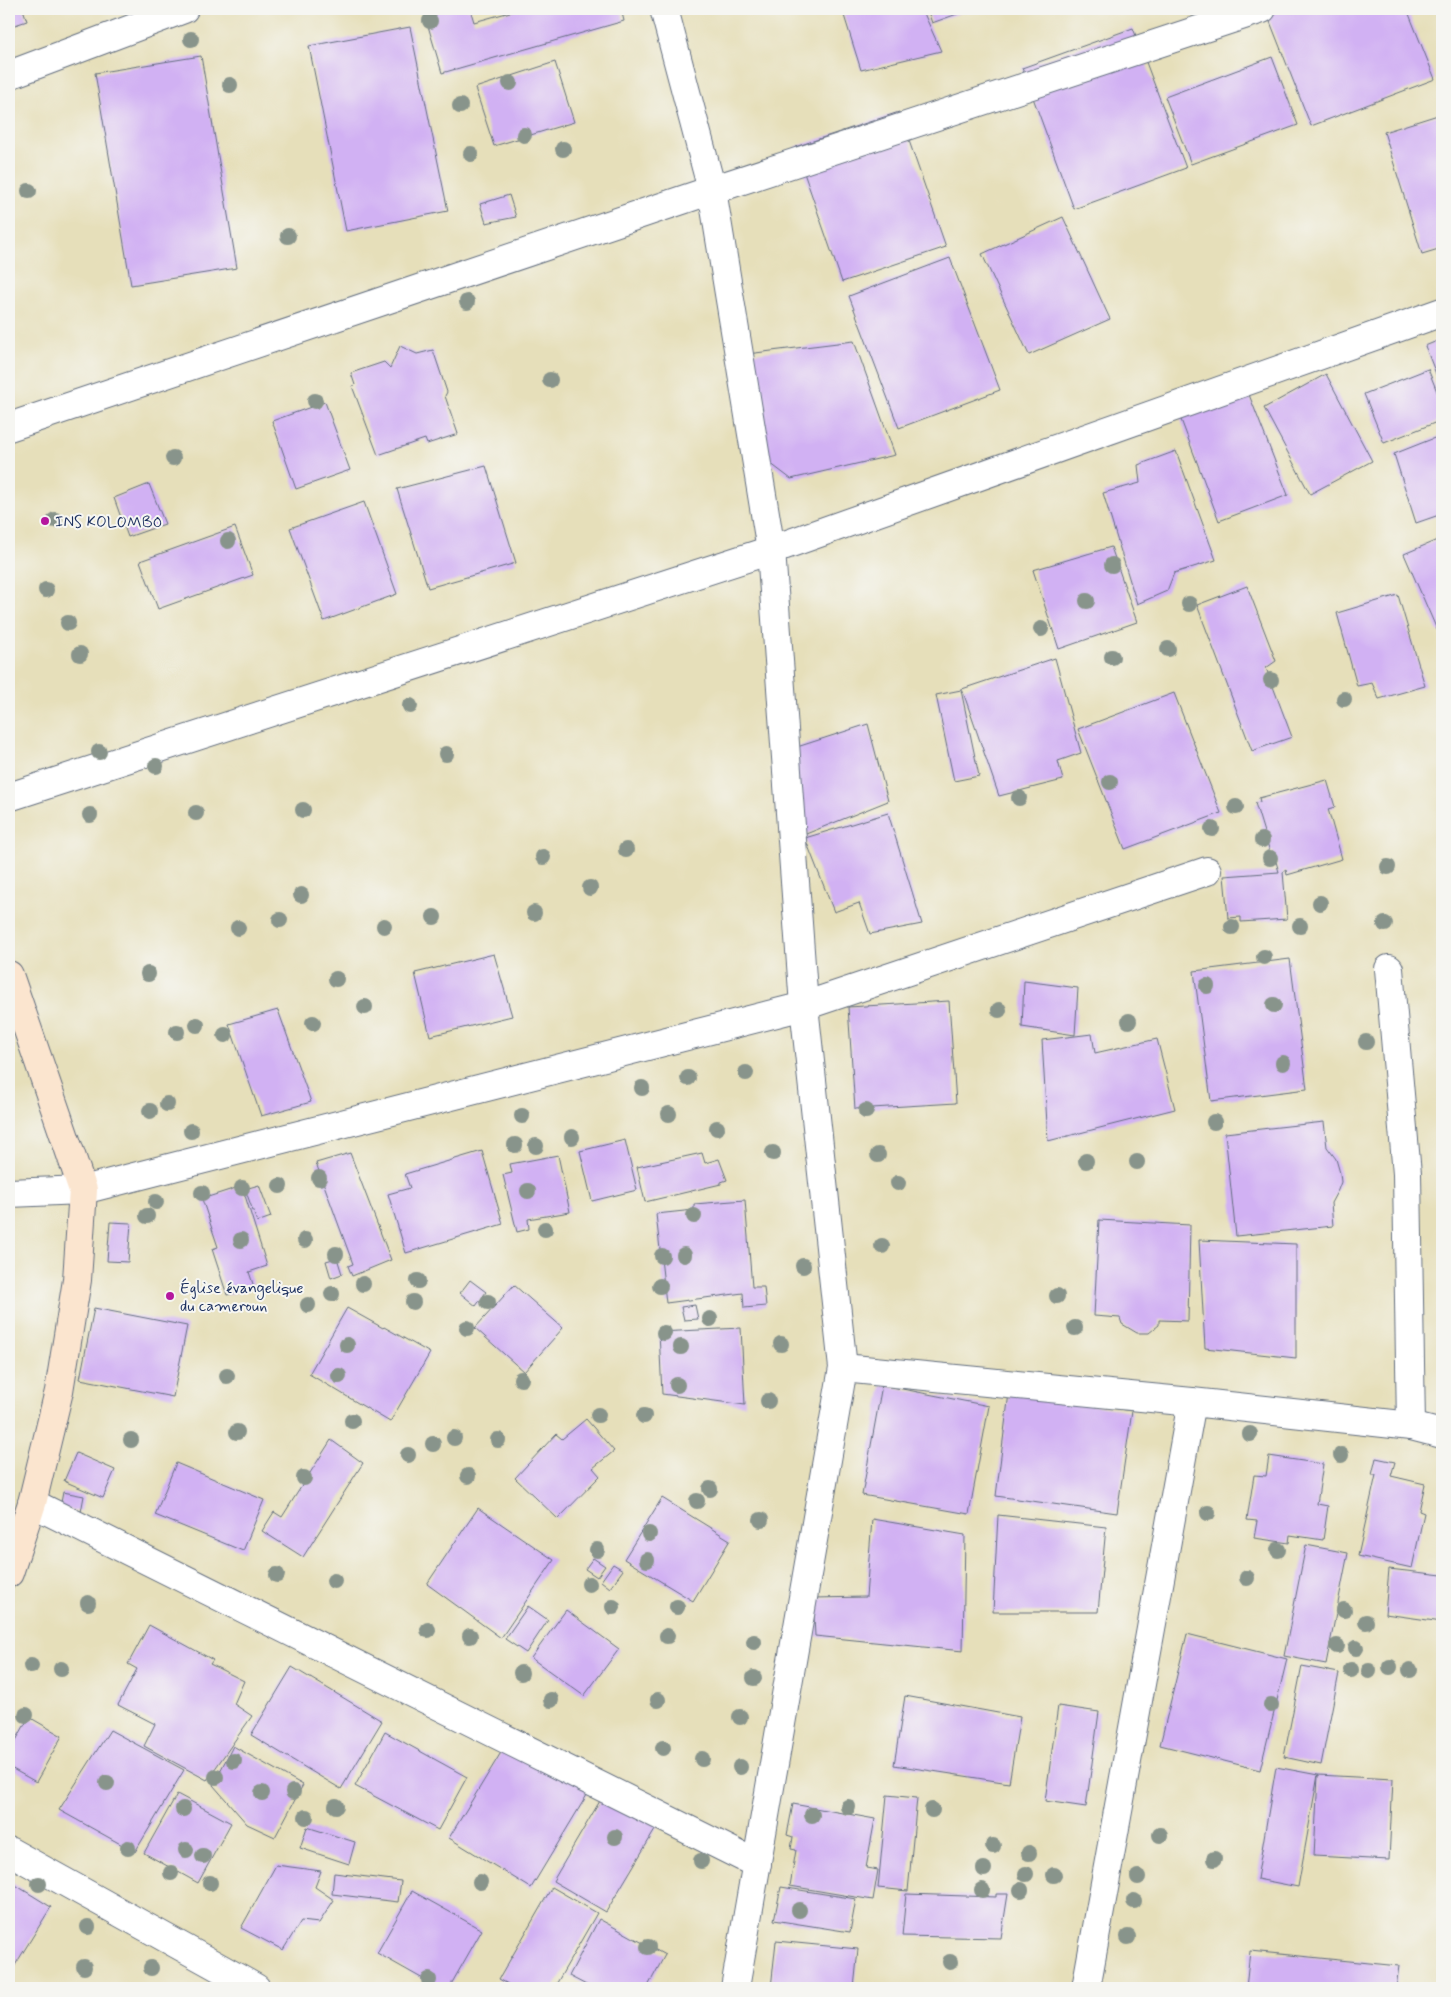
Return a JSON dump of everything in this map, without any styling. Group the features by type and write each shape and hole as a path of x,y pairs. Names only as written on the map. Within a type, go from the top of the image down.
{"main road":[{"path":"9,975 83,1190 77,1280 59,1391 32,1503 9,1573"}],"street":[{"path":"9,75 184,9"},
{"path":"664,9 712,190 771,550 804,1006 843,1368 735,1988"},
{"path":"9,427 712,190 1262,9"},
{"path":"9,797 771,550 1442,312"},
{"path":"9,1193 83,1190 804,1006 1207,870"},
{"path":"1389,968 1407,1174 1411,1426"},
{"path":"843,1368 1192,1402 1411,1426 1442,1434"},
{"path":"1086,1988 1192,1402"},
{"path":"32,1503 757,1864"},
{"path":"9,1851 256,1988"}],"building":[{"path":"9,9 23,9 27,21 9,27"},
{"path":"423,9 470,9 474,22 521,9 621,9 624,21 442,73"},
{"path":"842,9 922,9 941,51 861,70"},
{"path":"927,9 971,9 932,23"},
{"path":"1265,9 1407,9 1435,79 1311,126"},
{"path":"410,27 448,211 346,231 309,46"},
{"path":"1133,28 1186,168 1074,209 1022,68"},
{"path":"201,56 237,268 131,285 95,73"},
{"path":"1272,57 1298,125 1191,164 1165,97"},
{"path":"555,62 574,122 494,146 475,88"},
{"path":"899,112 946,247 842,282 795,147"},
{"path":"1441,114 1442,248 1422,254 1384,132"},
{"path":"509,195 516,217 486,223 480,204"},
{"path":"1063,217 1110,319 1029,355 982,254"},
{"path":"950,258 1000,390 899,428 849,296"},
{"path":"1442,339 1442,389 1425,346"},
{"path":"854,341 895,455 791,479 762,457 747,354"},
{"path":"400,346 417,354 433,350 447,392 445,396 458,434 427,444 425,439 378,455 352,386 355,385 351,373 384,362 390,368"},
{"path":"1428,369 1442,404 1442,420 1384,443 1364,394"},
{"path":"1326,374 1372,461 1310,494 1264,408"},
{"path":"1248,392 1288,495 1219,521 1180,417"},
{"path":"325,402 350,470 296,489 272,421"},
{"path":"1442,435 1442,514 1416,523 1394,454"},
{"path":"1176,451 1216,560 1174,573 1167,591 1137,604 1103,493 1140,483 1138,465"},
{"path":"486,466 516,563 428,588 397,489"},
{"path":"149,484 165,524 128,537 114,498"},
{"path":"364,502 397,594 324,621 290,528"},
{"path":"235,527 253,575 158,609 140,561"},
{"path":"1442,538 1442,631 1438,632 1404,554"},
{"path":"1111,547 1137,622 1059,649 1033,570"},
{"path":"1247,586 1276,661 1266,668 1292,737 1252,751 1197,605"},
{"path":"1398,595 1425,686 1379,699 1372,683 1357,686 1337,613"},
{"path":"1055,658 1081,753 1058,761 1063,780 999,796 962,689"},
{"path":"961,690 979,776 954,781 936,695"},
{"path":"1174,693 1221,813 1125,849 1078,729"},
{"path":"868,724 888,801 796,838 794,748"},
{"path":"1327,780 1335,807 1328,809 1342,859 1287,875 1286,870 1283,872 1287,919 1241,922 1241,917 1228,918 1224,876 1279,872 1273,851 1270,852 1255,803 1260,802 1259,798"},
{"path":"888,813 922,924 870,934 859,903 834,912 805,838"},
{"path":"494,954 512,1016 430,1036 415,973"},
{"path":"1290,959 1307,1089 1211,1101 1194,971"},
{"path":"1024,981 1078,988 1075,1035 1022,1027"},
{"path":"949,1001 956,1103 855,1109 848,1007"},
{"path":"278,1010 311,1102 261,1116 229,1024"},
{"path":"1092,1034 1095,1053 1157,1039 1175,1109 1048,1141 1042,1040"},
{"path":"1324,1122 1327,1147 1336,1159 1341,1182 1331,1203 1333,1226 1236,1236 1225,1133"},
{"path":"625,1140 637,1190 592,1201 580,1151"},
{"path":"482,1151 503,1224 406,1253 388,1194 410,1188 405,1174"},
{"path":"350,1153 391,1260 352,1276 348,1266 353,1264 316,1163"},
{"path":"702,1153 705,1163 719,1159 727,1180 721,1182 721,1184 645,1202 637,1167"},
{"path":"558,1155 570,1212 528,1219 529,1229 517,1232 503,1175 512,1173 510,1164"},
{"path":"259,1185 271,1217 257,1222 245,1189"},
{"path":"242,1186 267,1266 249,1272 254,1287 227,1295 212,1249 218,1247 202,1199"},
{"path":"745,1200 752,1287 764,1287 766,1306 744,1308 743,1293 666,1303 656,1214 694,1210 694,1204"},
{"path":"1099,1220 1190,1225 1188,1321 1159,1320 1159,1325 1149,1333 1137,1333 1122,1324 1120,1318 1094,1316"},
{"path":"110,1222 131,1223 128,1262 107,1261"},
{"path":"1199,1240 1296,1244 1296,1358 1205,1348"},
{"path":"337,1258 342,1274 331,1278 326,1261"},
{"path":"470,1280 486,1292 476,1306 460,1293"},
{"path":"514,1285 563,1328 524,1372 475,1328"},
{"path":"695,1305 698,1319 684,1320 681,1307"},
{"path":"94,1308 187,1326 173,1397 80,1379"},
{"path":"347,1308 430,1353 390,1422 309,1374"},
{"path":"741,1328 745,1405 662,1394 659,1332"},
{"path":"882,1385 989,1406 969,1514 862,1495"},
{"path":"1009,1393 1132,1411 1117,1513 996,1496"},
{"path":"586,1419 614,1451 593,1468 600,1476 558,1519 515,1478 556,1434 562,1439"},
{"path":"331,1440 363,1463 303,1557 262,1531 274,1512 282,1517"},
{"path":"76,1453 115,1470 103,1498 64,1481"},
{"path":"1269,1456 1323,1464 1317,1504 1328,1506 1323,1540 1290,1535 1289,1543 1254,1538 1257,1521 1247,1520 1254,1475 1266,1476"},
{"path":"1376,1458 1395,1462 1391,1476 1425,1484 1419,1511 1424,1513 1412,1568 1358,1556 1376,1475 1372,1475"},
{"path":"176,1463 264,1500 243,1551 155,1515"},
{"path":"63,1492 84,1496 81,1512 60,1508"},
{"path":"662,1498 730,1540 693,1601 624,1559"},
{"path":"478,1508 554,1560 501,1638 427,1584"},
{"path":"998,1515 1106,1527 1098,1612 993,1612"},
{"path":"872,1519 965,1535 963,1651 815,1636 813,1598 866,1597"},
{"path":"1306,1545 1348,1553 1326,1664 1284,1656"},
{"path":"593,1558 605,1566 597,1577 585,1569"},
{"path":"613,1564 623,1570 610,1588 601,1581"},
{"path":"1389,1569 1442,1575 1442,1622 1385,1614"},
{"path":"528,1606 548,1620 526,1653 505,1639"},
{"path":"566,1610 619,1649 584,1696 531,1658"},
{"path":"149,1625 213,1660 210,1664 244,1681 234,1704 252,1716 207,1780 144,1746 155,1724 118,1705 137,1669 128,1664"},
{"path":"1187,1634 1287,1659 1260,1770 1160,1745"},
{"path":"1302,1666 1339,1673 1321,1765 1284,1757"},
{"path":"292,1667 382,1721 341,1789 251,1735"},
{"path":"905,1696 1020,1717 1009,1783 894,1765"},
{"path":"1058,1706 1099,1712 1086,1807 1045,1801"},
{"path":"29,1717 62,1736 36,1782 9,1767 9,1753"},
{"path":"110,1730 184,1770 135,1852 59,1810"},
{"path":"385,1732 467,1777 438,1830 355,1786"},
{"path":"508,1741 590,1790 531,1888 449,1838"},
{"path":"233,1746 303,1785 275,1837 247,1824 213,1785"},
{"path":"1276,1767 1318,1775 1298,1887 1257,1879"},
{"path":"1318,1775 1393,1779 1389,1860 1314,1856"},
{"path":"177,1794 231,1823 198,1883 144,1853"},
{"path":"604,1794 658,1825 606,1912 553,1881"},
{"path":"887,1795 917,1798 908,1891 878,1888"},
{"path":"793,1804 875,1819 866,1868 878,1870 873,1900 790,1886 796,1850 791,1849 793,1837 787,1835"},
{"path":"307,1827 355,1842 349,1864 300,1848"},
{"path":"276,1865 321,1871 315,1887 334,1900 319,1923 301,1921 283,1950 241,1928"},
{"path":"334,1873 401,1881 398,1902 332,1894"},
{"path":"9,1881 51,1907 9,1975"},
{"path":"552,1887 597,1913 554,1988 515,1988 499,1979"},
{"path":"781,1887 856,1899 850,1932 774,1920"},
{"path":"412,1891 482,1930 449,1988 439,1988 377,1953"},
{"path":"906,1894 996,1897 996,1894 1008,1894 1001,1938 902,1936"},
{"path":"599,1919 665,1955 647,1988 592,1988 569,1976"},
{"path":"776,1941 858,1949 854,1988 771,1988"},
{"path":"1250,1951 1399,1966 1396,1988 1246,1988"}],"place":[{"name":"INS KOLOMBO","path":"45,521"},
{"name":"Église évangelique du cameroun","path":"170,1296"}]}
